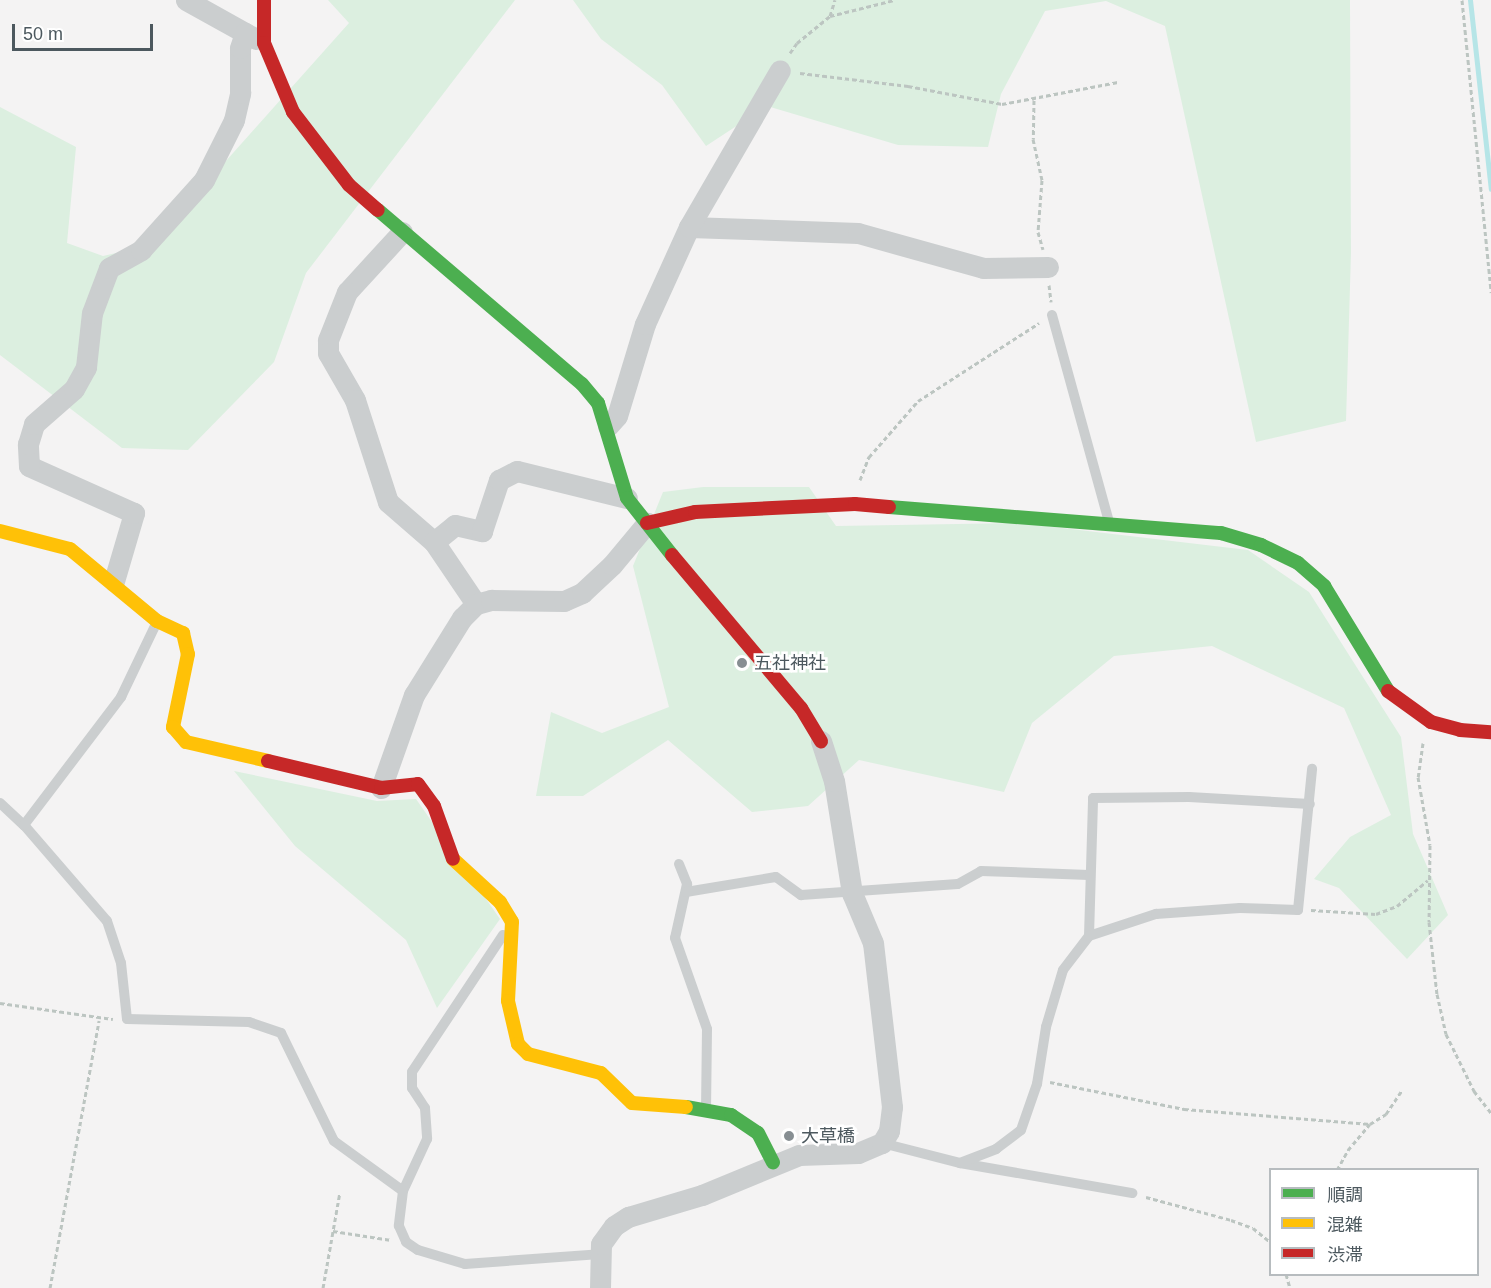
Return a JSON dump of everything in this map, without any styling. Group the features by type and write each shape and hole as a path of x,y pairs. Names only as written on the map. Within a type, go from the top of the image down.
{"street":[{"path":"186,0 264,43"},
{"path":"264,0 264,43 293,112 316,146 349,185 582,384 598,403 608,426 627,498 801,708 821,741 834,781 852,893 873,943 892,1107 889,1131 882,1143 858,1153 799,1155 773,1162 702,1195 628,1217 606,1234 600,1254 600,1288"},
{"path":"114,581 134,513 29,466 28,444 34,424 75,388 86,367 92,313 109,268 141,250 204,180 234,120 240,93 240,48 245,33"},
{"path":"608,426 617,416 645,324 689,227 780,70"},
{"path":"689,227 858,233 983,268 1048,267"},
{"path":"402,232 347,292 328,340 328,353 355,400 388,502 434,542 476,604"},
{"path":"434,542 455,525 482,531 499,480 516,471 627,498"},
{"path":"381,788 414,695 462,618 476,604 491,600 564,601 582,593 612,565 647,523 695,512 855,504 1221,533 1261,544 1298,563 1324,586 1384,688 1431,722 1491,732"},
{"path":"0,531 70,549 114,581 157,621 183,633 188,654 172,727 186,742 381,788 418,784 434,806 454,862 500,902 512,922 508,1001 518,1044 528,1054 601,1073 632,1103 706,1108 746,1123 758,1133 773,1162"}],"lane":[{"path":"1052,315 1109,523"},
{"path":"24,825 121,697 157,621"},
{"path":"960,1163 989,1153 1021,1130 1037,1084 1046,1027 1063,970 1089,936 1156,914 1240,908 1298,910 1312,769"},
{"path":"1089,936 1093,798 1190,797 1310,804"},
{"path":"0,803 24,825 107,921 121,963 127,1019 249,1022 281,1033 334,1141 403,1191"},
{"path":"679,864 686,875 686,892 675,938 707,1029 706,1108"},
{"path":"686,892 776,877 801,895 958,884 981,871 1089,875"},
{"path":"512,922 412,1072 412,1088 425,1108 427,1138 403,1191 398,1214 406,1242 418,1250 465,1264 600,1254"},
{"path":"882,1143 960,1163 1132,1193"}],"path":[{"path":"830,16 835,0"},
{"path":"894,0 830,16 797,43 780,70 908,86 971,101 1002,104 1034,100 1118,82"},
{"path":"1462,0 1491,293"},
{"path":"855,504 869,457 918,401 1052,315 1048,267 1038,232 1042,180 1034,140 1034,100"},
{"path":"1431,722 1420,752 1418,777 1430,845 1428,880 1437,994 1446,1034 1474,1091 1491,1113"},
{"path":"1298,910 1376,914 1397,906 1428,880"},
{"path":"0,1002 99,1020 127,1019"},
{"path":"50,1288 99,1020"},
{"path":"1037,1084 1057,1082 1184,1109 1239,1116 1370,1124"},
{"path":"1338,1168 1370,1124 1386,1114 1402,1090"},
{"path":"323,1288 340,1192"},
{"path":"1132,1193 1231,1220 1253,1228 1269,1241"},
{"path":"333,1231 406,1242"}],"green space":[{"path":"328,0 515,0 306,273 274,362 188,450 122,448 0,355 0,107 76,147 67,243 103,256 151,245 349,23"},
{"path":"573,0 1350,0 1351,253 1346,421 1256,442 1165,26 1106,1 1045,11 1001,94 988,147 898,145 767,106 706,146 662,85 601,39"},
{"path":"703,487 809,487 836,526 1020,523 1248,550 1309,592 1401,737 1413,834 1448,915 1407,959 1339,888 1314,879 1350,837 1391,815 1344,708 1212,646 1114,656 1032,723 1004,792 859,760 808,806 752,812 668,740 583,796 536,796 551,712 602,733 669,707 633,566 663,492"},
{"path":"234,771 377,801 416,799 500,919 437,1008 406,940 295,846"}],"waterway":[{"path":"1470,0 1491,189"}],"traffic: fast":[{"path":"378,210 582,384 598,403 627,498 672,555"},
{"path":"889,507 1221,533 1261,545 1298,563 1324,586 1388,691"},
{"path":"686,1107 731,1115 758,1133 773,1162"}],"traffic: slow":[{"path":"0,531 70,549 157,621 183,633 188,654 173,727 186,742 268,761"},
{"path":"453,859 500,902 512,922 508,1001 518,1044 528,1054 601,1073 632,1103 686,1107"}],"traffic: jam":[{"path":"264,0 264,43 293,112 349,185 378,210"},
{"path":"647,523 695,512 855,504 889,507"},
{"path":"672,555 801,708 821,741"},
{"path":"1388,691 1431,722 1460,730 1491,732"},
{"path":"268,761 381,788 418,784 434,806 453,859"}],"place":[{"name":"五社神社","path":"742,663"},
{"name":"大草橋","path":"789,1136"}]}
